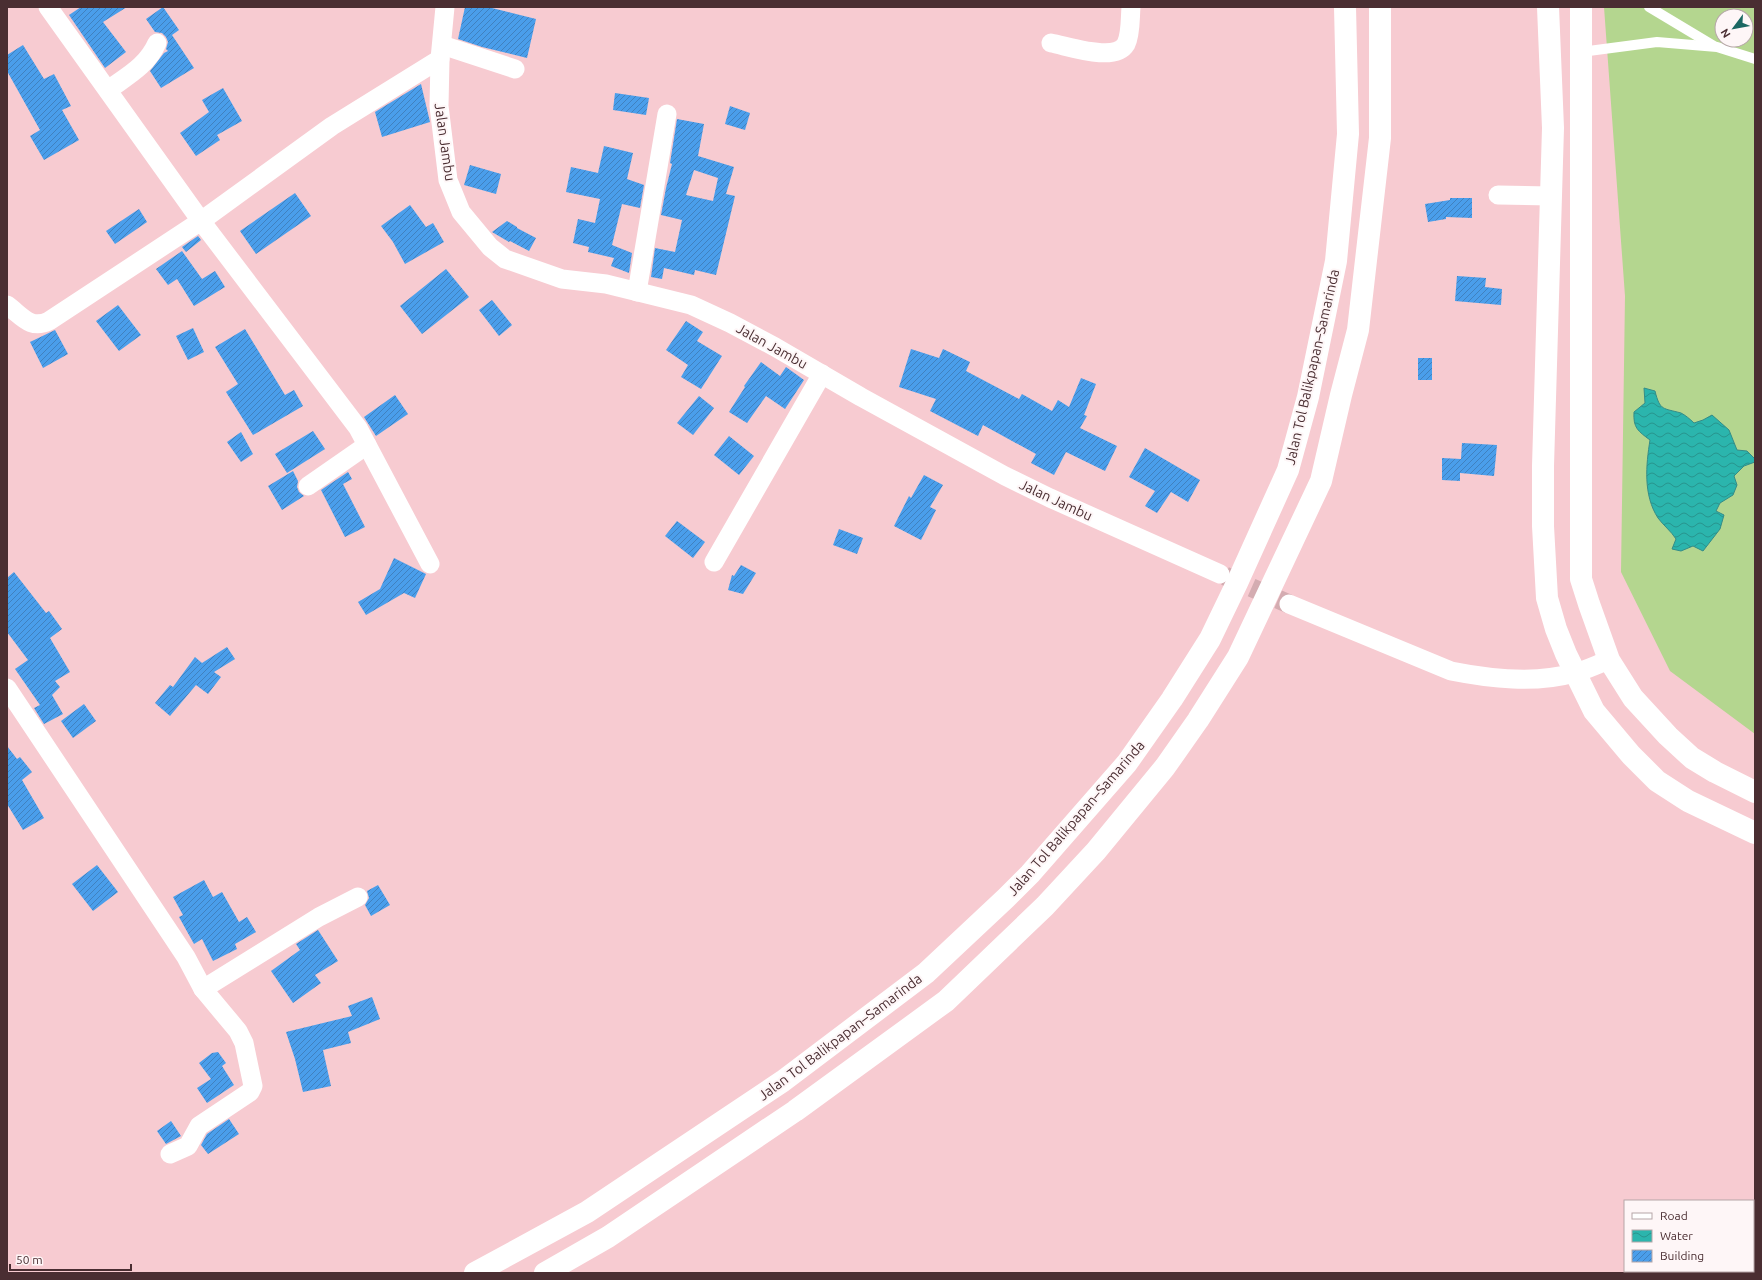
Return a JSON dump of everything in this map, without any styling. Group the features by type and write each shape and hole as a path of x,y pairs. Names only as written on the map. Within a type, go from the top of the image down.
{"main road":[{"name":"Jalan Tol Balikpapan–Samarinda","path":"475,1273 587,1212 783,1081 926,973 1030,874 1127,763 1172,699 1210,639 1244,569 1288,470 1308,396 1337,253 1348,134 1345,7"},
{"path":"545,1273 608,1237 795,1111 946,1001 1045,906 1096,851 1165,767 1198,720 1238,657 1321,481 1340,395 1358,330 1380,138 1380,7"},
{"path":"1548,7 1553,128 1543,466 1544,553 1547,598 1556,629 1575,673 1594,711 1631,755 1657,781 1688,801 1755,833"},
{"path":"1581,7 1580,52 1583,452 1582,579 1589,604 1609,660 1633,698 1668,736 1692,758 1715,772 1755,792"},
{"path":"1549,250 1581,251"}],"street":[{"path":"48,7 200,220 358,428 430,564"},
{"name":"Jalan Jambu","path":"445,7 441,52 439,106 448,180 461,212 490,247 505,259 562,279 606,284 691,305 730,323 1005,476 1050,498 1220,574"},
{"path":"1051,43 1104,54 1116,52 1125,45 1128,37 1131,7"},
{"path":"108,90 139,68 151,56 157,43"},
{"path":"7,304 32,325 41,325 49,321 200,220 332,126 441,52 515,69"},
{"path":"636,292 667,114"},
{"path":"1498,195 1551,196"},
{"path":"714,562 822,374"},
{"path":"308,486 367,445"},
{"path":"1289,604 1451,671 1477,676 1525,679 1553,677 1575,673 1609,660"},
{"path":"7,688 181,951 203,988 230,1020 244,1043 252,1089 247,1095 199,1126 195,1130 192,1140 188,1146 170,1154"},
{"path":"203,988 319,917 358,897"}],"lane":[{"path":"1649,7 1714,45"},
{"path":"1580,52 1657,42 1714,47"},
{"path":"1720,48 1755,59"}],"green space":[{"path":"1604,7 1755,7 1755,734 1670,671 1621,572 1625,296"}],"water":[{"path":"1644,388 1655,391 1663,408 1681,413 1694,423 1712,415 1729,430 1737,450 1747,451 1755,459 1755,462 1744,466 1734,476 1737,485 1733,495 1720,503 1716,511 1724,515 1720,529 1703,551 1693,546 1681,551 1672,549 1676,539 1658,518 1653,509 1647,480 1647,460 1650,440 1637,429 1634,422 1634,412 1645,403"}],"building":[{"path":"81,7 127,7 103,22 126,52 105,68 69,15"},
{"path":"163,7 179,30 172,35 194,68 161,88 150,71 164,53 168,51 166,49 168,42 162,33 155,32 146,19"},
{"path":"465,7 488,7 536,19 527,58 482,47 458,39"},
{"path":"23,45 44,79 54,74 71,106 62,110 79,140 44,160 30,136 40,130 7,71 7,55"},
{"path":"421,84 430,122 382,137 375,112"},
{"path":"223,88 242,121 217,135 220,140 196,156 180,133 209,112 202,100"},
{"path":"615,93 649,98 646,115 613,110"},
{"path":"730,106 750,113 745,130 725,124"},
{"path":"677,119 704,124 698,156 734,167 726,194 735,196 716,275 695,270 694,275 664,268 662,279 651,277 655,248 675,252 682,220 661,215 672,164 670,163","holes":["694,170 718,178 713,201 686,195"]},
{"path":"604,146 633,153 627,179 644,185 640,208 622,204 612,245 632,253 629,273 611,266 614,258 588,252 589,247 573,243 578,219 595,223 600,199 566,192 571,167 598,173"},
{"path":"470,165 501,174 496,194 464,185"},
{"path":"295,193 311,216 256,254 240,231"},
{"path":"1450,198 1472,198 1472,218 1446,217 1446,219 1428,222 1425,204 1450,200"},
{"path":"410,205 426,227 433,223 444,242 405,264 393,242 381,226"},
{"path":"139,209 147,222 115,244 106,231"},
{"path":"507,221 536,238 529,251 492,232"},
{"path":"198,236 201,240 186,252 182,247"},
{"path":"182,251 202,279 215,271 225,287 194,306 177,279 168,285 156,269"},
{"path":"446,269 469,297 422,334 400,306"},
{"path":"1457,276 1486,278 1485,287 1502,289 1501,305 1455,301"},
{"path":"492,300 512,325 499,336 479,310"},
{"path":"118,305 141,335 119,351 96,321"},
{"path":"686,321 703,332 697,341 722,356 701,389 681,377 688,365 666,350"},
{"path":"193,328 204,352 188,360 176,336"},
{"path":"245,329 285,395 294,390 303,406 253,435 226,392 238,384 215,347"},
{"path":"55,330 68,354 43,368 30,342"},
{"path":"911,349 939,358 943,349 970,362 966,371 1019,399 1022,394 1052,411 1058,400 1069,407 1081,378 1096,384 1084,415 1087,416 1080,428 1117,446 1105,471 1066,452 1054,475 1031,463 1036,454 983,425 978,436 930,411 936,399 899,387"},
{"path":"1418,358 1432,358 1432,380 1418,380"},
{"path":"761,362 780,376 786,367 804,380 785,409 766,396 747,423 729,412 745,387 744,386"},
{"path":"395,395 408,414 376,436 364,417"},
{"path":"699,396 714,408 693,435 677,423"},
{"path":"313,431 325,449 287,473 275,454"},
{"path":"241,432 253,454 241,462 227,442"},
{"path":"729,436 754,456 739,475 714,455"},
{"path":"1462,443 1497,445 1494,476 1460,473 1460,481 1442,480 1442,458 1461,459"},
{"path":"1145,448 1200,480 1188,502 1171,492 1157,513 1145,506 1155,491 1129,477"},
{"path":"293,471 298,481 297,487 299,492 304,496 282,510 268,486"},
{"path":"348,472 352,479 343,484 365,527 345,537 321,490"},
{"path":"924,475 943,485 930,507 936,510 921,540 894,526 909,496 911,498"},
{"path":"677,521 705,542 693,558 665,536"},
{"path":"839,529 863,538 857,554 833,545"},
{"path":"394,558 426,574 415,598 404,593 366,615 358,602 380,589"},
{"path":"741,565 756,573 743,594 728,590 732,575 734,576"},
{"path":"14,572 46,613 49,611 62,629 50,638 70,672 55,681 60,687 52,695 63,714 44,724 34,708 40,705 15,669 28,660 7,632 7,578"},
{"path":"227,647 235,659 214,672 221,677 208,694 196,685 170,716 155,703 170,685 173,687 195,657 202,663"},
{"path":"84,704 96,721 73,738 61,721"},
{"path":"7,746 17,759 20,757 32,772 22,780 44,818 23,830 7,804"},
{"path":"97,865 118,892 93,911 72,884"},
{"path":"204,880 213,897 222,892 239,922 247,917 256,932 235,944 237,949 213,961 202,939 194,944 179,917 183,915 173,897"},
{"path":"378,885 390,905 371,916 365,905 369,898 367,891"},
{"path":"318,930 338,961 315,975 321,983 293,1003 271,971 300,950 296,944"},
{"path":"372,997 380,1019 348,1032 351,1043 323,1050 331,1086 303,1092 295,1059 286,1032 352,1016 348,1006"},
{"path":"218,1052 226,1063 222,1066 234,1085 207,1103 197,1088 211,1079 199,1063 212,1053"},
{"path":"229,1119 239,1134 208,1154 201,1145 207,1134"},
{"path":"171,1121 181,1136 166,1144 157,1131"}],"tunnel":[{"path":"1225,576 1289,604"}]}
